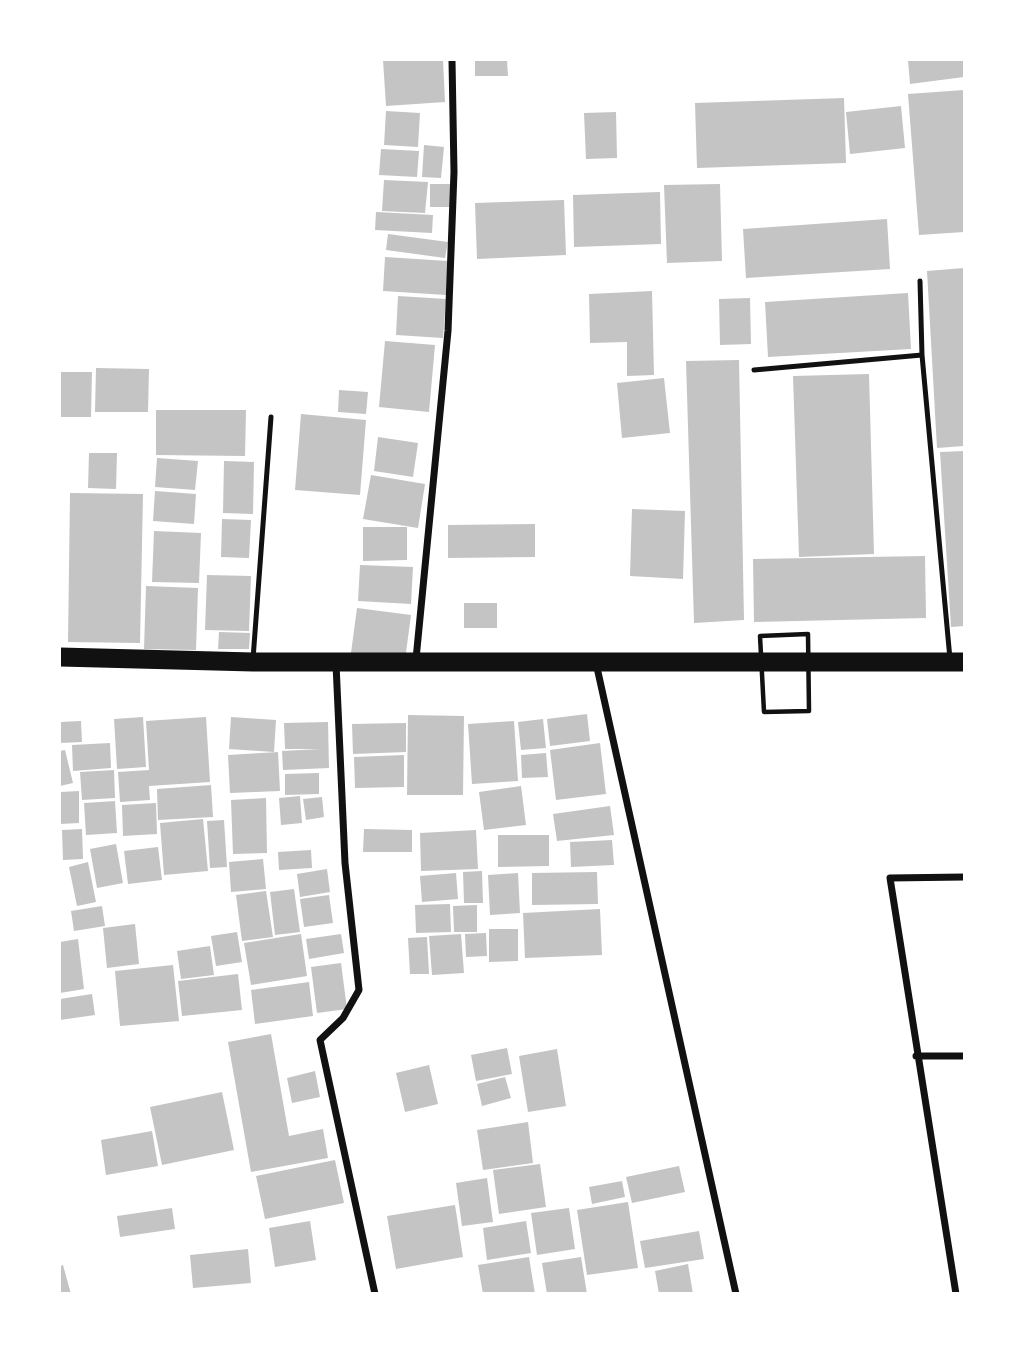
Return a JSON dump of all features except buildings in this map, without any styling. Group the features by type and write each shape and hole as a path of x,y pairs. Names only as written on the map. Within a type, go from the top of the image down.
{"highway":[{"path":"60,657 253,662 958,662"}],"street":[{"path":"415,662 448,331 454,172 452,60"},
{"path":"336,662 345,863 359,990 343,1018 320,1040 375,1293"},
{"path":"596,663 736,1293"},
{"path":"956,1293 916,1056 890,878 964,877"},
{"path":"916,1056 964,1056"}],"lane":[{"path":"919,281 922,355 958,662"},
{"path":"754,370 922,355"},
{"path":"253,662 271,417"}],"path":[{"path":"760,636 808,635"},
{"path":"764,712 809,711"}]}
